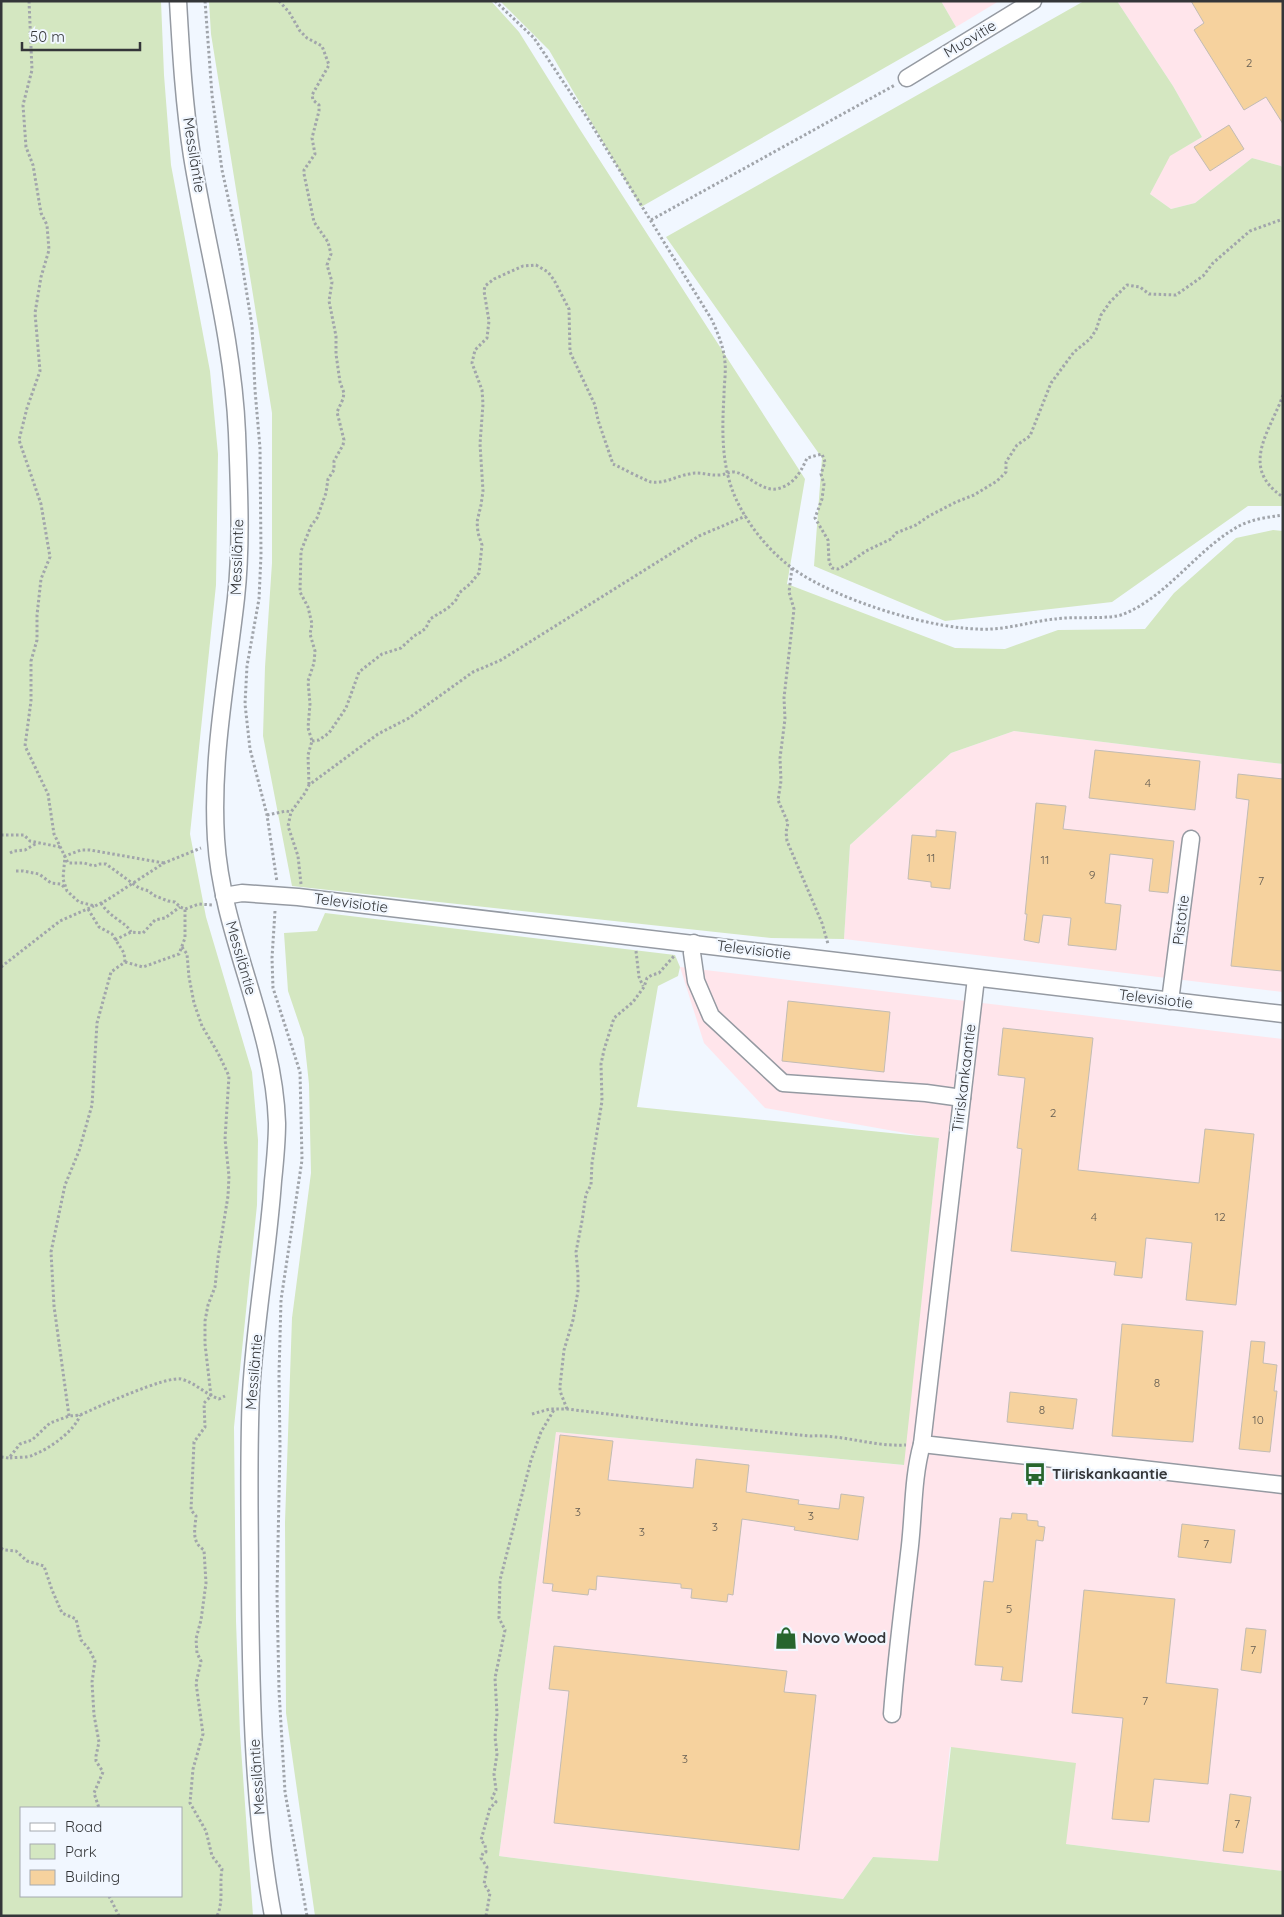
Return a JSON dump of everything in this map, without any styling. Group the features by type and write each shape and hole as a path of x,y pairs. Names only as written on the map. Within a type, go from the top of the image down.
{"street":[{"name":"Messiläntie","path":"178,1 184,93 192,157 222,305 232,369 237,428 240,516 237,592 215,776 216,842 225,899 267,1049 274,1089 277,1126 270,1234 251,1390 249,1464 254,1746 260,1821 273,1916"},
{"name":"Muovitie","path":"907,78 1033,1"},
{"name":"Pistotie","path":"1170,1001 1191,839"},
{"name":"Televisiotie","path":"225,899 242,893 298,897 1283,1014"},
{"path":"687,942 692,953 696,981 711,1016 783,1083 926,1093 962,1098"},
{"name":"Tiiriskankaantie","path":"892,1714 896,1656 910,1552 916,1466 922,1444 976,978"},
{"path":"922,1444 1283,1485"}],"path":[{"path":"29,1 32,70 23,105 26,146 33,165 41,212 47,225 49,250 41,277 35,313 40,371 27,408 19,440 41,504 50,557 41,579 37,615 37,640 32,661 25,746 48,794 54,834 68,863 84,863 94,866 106,864 139,888 149,891 168,902 176,902 185,909 199,904 214,905 225,899"},
{"path":"205,1 212,95 222,170 240,251 252,326 260,448 261,554 258,599 247,666 245,704 250,749 267,815 277,878 272,958 273,988 300,1072 302,1160 281,1300 277,1593 279,1691 285,1792 307,1916"},
{"path":"279,1 289,12 300,31 307,38 322,46 329,65 312,95 313,100 319,105 312,138 315,154 304,170 304,174 314,222 328,242 330,254 327,265 332,282 329,301 336,336 336,354 340,382 344,393 337,415 344,440 334,462 334,470 328,479 326,493 317,518 311,526 301,551 300,592 308,607 312,624 310,634 314,651 314,663 308,681 310,704 308,728 312,741 308,756 309,785 305,794 290,812 288,828 298,856 301,883 298,897"},
{"path":"495,1 534,38 588,119 712,320 722,342 725,363 723,446 727,472 736,498 760,537 792,568 813,581 857,601 914,620 962,629 992,630 1057,618 1121,615 1142,606 1225,536 1241,525 1262,518 1283,515"},
{"path":"651,220 907,78"},
{"path":"312,741 319,740 329,733 346,708 359,672 382,654 400,648 426,628 430,619 452,604 459,593 479,573 482,545 477,522 482,505 483,491 480,444 484,404 482,390 472,363 475,350 487,338 489,321 484,291 485,286 494,279 523,266 536,265 548,272 557,284 569,309 570,352 595,405 598,420 613,464 652,482 703,472 720,476 727,472 739,473 758,484 775,489 790,484 807,458 822,454 825,462 821,474 824,484 822,499 815,518 828,540 832,568 838,569 929,516 974,495 997,481 1006,472 1006,462 1017,445 1030,436 1051,382 1074,352 1090,339 1096,330 1101,315 1127,285 1140,287 1149,294 1176,295 1203,276 1213,263 1250,231 1283,219"},
{"path":"1283,394 1260,449 1263,475 1283,497"},
{"path":"309,785 378,734 409,718 473,672 500,660 699,536 746,516"},
{"path":"792,568 789,592 794,609 784,698 785,719 780,758 781,781 778,800 788,823 787,841 822,923 830,948 828,960"},
{"path":"267,815 290,812"},
{"path":"1,835 24,835 30,841 61,847"},
{"path":"1,967 60,922 101,903 164,863 216,842"},
{"path":"10,853 25,850 38,843"},
{"path":"66,856 81,850 90,850 164,863"},
{"path":"66,856 63,879 70,896 79,902 95,906"},
{"path":"16,871 39,874 52,883 61,884 66,888"},
{"path":"101,903 106,912 129,927 131,932"},
{"path":"115,940 131,932 143,933 154,920 165,918 180,907"},
{"path":"88,909 99,927 112,934 124,953 125,962"},
{"path":"125,962 143,967 179,954 185,938 185,909"},
{"path":"632,936 640,977 644,987"},
{"path":"567,1408 560,1391 560,1386 564,1350 573,1320 578,1291 576,1252 586,1194 591,1185 592,1163 602,1101 601,1064 604,1050 614,1018 633,1002 644,987 647,978 652,974 659,973 670,963 678,949 687,942"},
{"path":"182,947 187,954 194,1003 202,1026 229,1076 225,1139 229,1176 228,1196 215,1287 208,1305 205,1321 205,1344 211,1396"},
{"path":"69,1416 54,1306 51,1252 65,1185 79,1151 92,1105 97,1023 111,972 125,962"},
{"path":"8,1458 20,1444 32,1440 50,1423 69,1416 80,1415 143,1388 179,1379 194,1384 211,1396 219,1399 224,1396"},
{"path":"211,1396 204,1403 205,1427 194,1442 191,1510 196,1516 194,1537 198,1546 204,1550 206,1584 201,1620 196,1639 201,1661 196,1683 204,1734 193,1769 190,1803 206,1831 212,1856 222,1869 220,1882 222,1907 217,1916"},
{"path":"486,1916 490,1893 484,1884 487,1866 480,1858 486,1852 485,1845 481,1840 490,1808 496,1802 492,1798 496,1790 494,1774 497,1754 494,1678 505,1630 498,1618 500,1580 531,1460 541,1432 555,1408"},
{"path":"532,1414 555,1408 567,1408 689,1424 810,1436 821,1435 866,1443 896,1446 922,1444"},
{"path":"1,1457 32,1456 62,1438 77,1423 80,1415"},
{"path":"1,1548 16,1551 27,1561 44,1566 62,1613 76,1619 81,1640 96,1661 92,1682 94,1715 100,1742 96,1761 103,1772 94,1794 99,1807"},
{"path":"109,1897 119,1916"}],"shaded area":[{"path":"941,1 999,1 956,27"},
{"path":"1117,1 1283,1 1283,169 1281,166 1252,158 1195,203 1171,209 1150,194 1169,156 1202,137 1173,86"},
{"path":"1014,731 1283,764 1283,992 844,939 850,845 951,753"},
{"path":"680,967 1283,1039 1283,1871 1066,1844 950,1747 938,1862 873,1857 843,1899 499,1856 556,1432 903,1465 939,1139 765,1108 704,1043"}],"green space":[{"path":"1,1 161,1 164,75 171,165 210,371 218,454 216,585 190,834 206,917 252,1072 258,1140 257,1205 234,1427 236,1621 240,1734 253,1916 1,1916"},
{"path":"209,1 491,1 519,32 805,479 787,584 955,648 1005,649 1058,630 1145,629 1174,593 1236,538 1273,530 1283,531 1283,764 1014,731 951,753 850,845 844,939 771,938 292,886 263,736 265,667 272,563 272,413 211,34"},
{"path":"500,1 941,1 956,27 641,207 549,50"},
{"path":"1084,1 1117,1 1173,86 1202,137 1170,156 1150,194 1171,209 1195,203 1252,158 1281,166 1283,169 1283,506 1248,506 1112,602 945,621 814,566 822,458 666,237"},
{"path":"325,913 675,955 680,967 678,976 658,986 637,1107 939,1138 904,1465 556,1432 499,1856 843,1899 873,1857 938,1861 951,1747 1076,1763 1066,1844 1283,1871 1283,1916 315,1916 286,1713 285,1522 292,1318 311,1173 309,1084 304,1038 288,991 284,933 317,931"}],"building":[{"path":"1191,1 1283,1 1283,124 1266,97 1244,110 1194,30 1204,23"},
{"path":"1229,125 1244,149 1210,171 1194,147"},
{"path":"1095,750 1200,761 1195,810 1089,798"},
{"path":"1238,774 1283,779 1282,971 1231,966 1249,800 1236,798"},
{"path":"1036,803 1066,806 1063,829 1174,841 1168,893 1149,891 1153,859 1110,854 1105,903 1121,905 1116,950 1068,945 1071,918 1043,915 1039,943 1024,940"},
{"path":"936,830 956,832 950,889 931,887 931,882 908,879 912,835 936,837"},
{"path":"788,1001 890,1012 884,1072 782,1061"},
{"path":"1003,1028 1093,1038 1078,1170 1199,1183 1205,1129 1254,1134 1236,1305 1186,1300 1192,1243 1146,1238 1142,1278 1114,1275 1116,1262 1011,1251 1022,1149 1017,1148 1025,1078 998,1075"},
{"path":"1122,1324 1203,1331 1193,1442 1112,1436"},
{"path":"1251,1341 1265,1342 1263,1363 1277,1365 1274,1391 1277,1391 1270,1452 1239,1449"},
{"path":"1010,1392 1077,1399 1073,1429 1007,1422"},
{"path":"560,1435 613,1441 608,1480 693,1488 696,1459 749,1465 746,1492 799,1500 798,1504 839,1509 841,1494 864,1497 858,1540 794,1530 795,1527 742,1519 733,1595 728,1594 727,1602 691,1598 692,1589 681,1588 681,1584 597,1576 596,1590 589,1589 588,1595 552,1591 553,1584 543,1583"},
{"path":"1012,1513 1027,1514 1027,1520 1038,1521 1038,1526 1045,1527 1043,1541 1036,1540 1022,1682 1001,1680 1003,1667 975,1665 984,1581 993,1582 1000,1518 1011,1519"},
{"path":"1182,1524 1235,1530 1231,1563 1178,1557"},
{"path":"1084,1590 1175,1599 1166,1683 1218,1689 1208,1784 1154,1779 1149,1822 1112,1819 1123,1718 1072,1713"},
{"path":"1246,1628 1266,1630 1261,1673 1241,1670"},
{"path":"554,1646 787,1671 784,1692 816,1695 799,1850 554,1823 569,1691 549,1689"},
{"path":"1230,1794 1251,1797 1243,1853 1223,1851"}],"place":[{"name":"Tiiriskankaantie","path":"1035,1474"},
{"name":"Novo Wood","path":"786,1638"}]}
